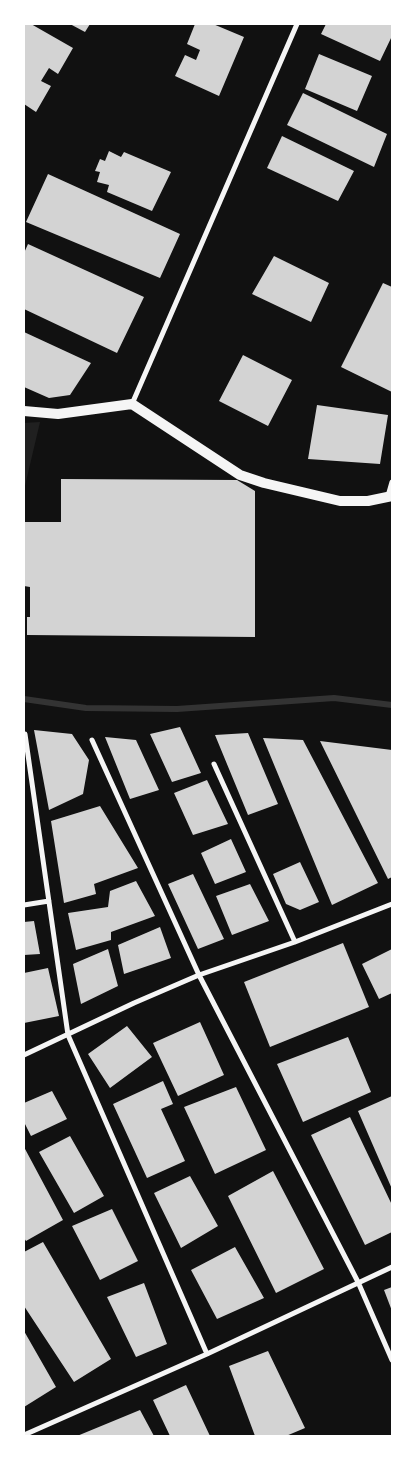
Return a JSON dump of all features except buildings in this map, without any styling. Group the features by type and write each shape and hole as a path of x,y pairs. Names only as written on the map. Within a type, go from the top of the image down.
{"main road":[{"path":"24,411 58,414 132,404 240,475 264,483 340,501 368,501 390,496"}],"street":[{"path":"132,404 297,24"},
{"path":"390,496 392,482"},
{"path":"25,734 68,1034 208,1354"},
{"path":"92,740 200,975 358,1282 392,1360"},
{"path":"214,764 295,942"},
{"path":"24,905 49,901"},
{"path":"24,1055 134,1003 200,975 295,942 392,904"},
{"path":"24,1435 208,1354 392,1266"}],"shaded area":[{"path":"40,422 24,490 24,423"}],"waterway":[{"path":"24,699 86,708 177,709 334,698 392,705"}]}
